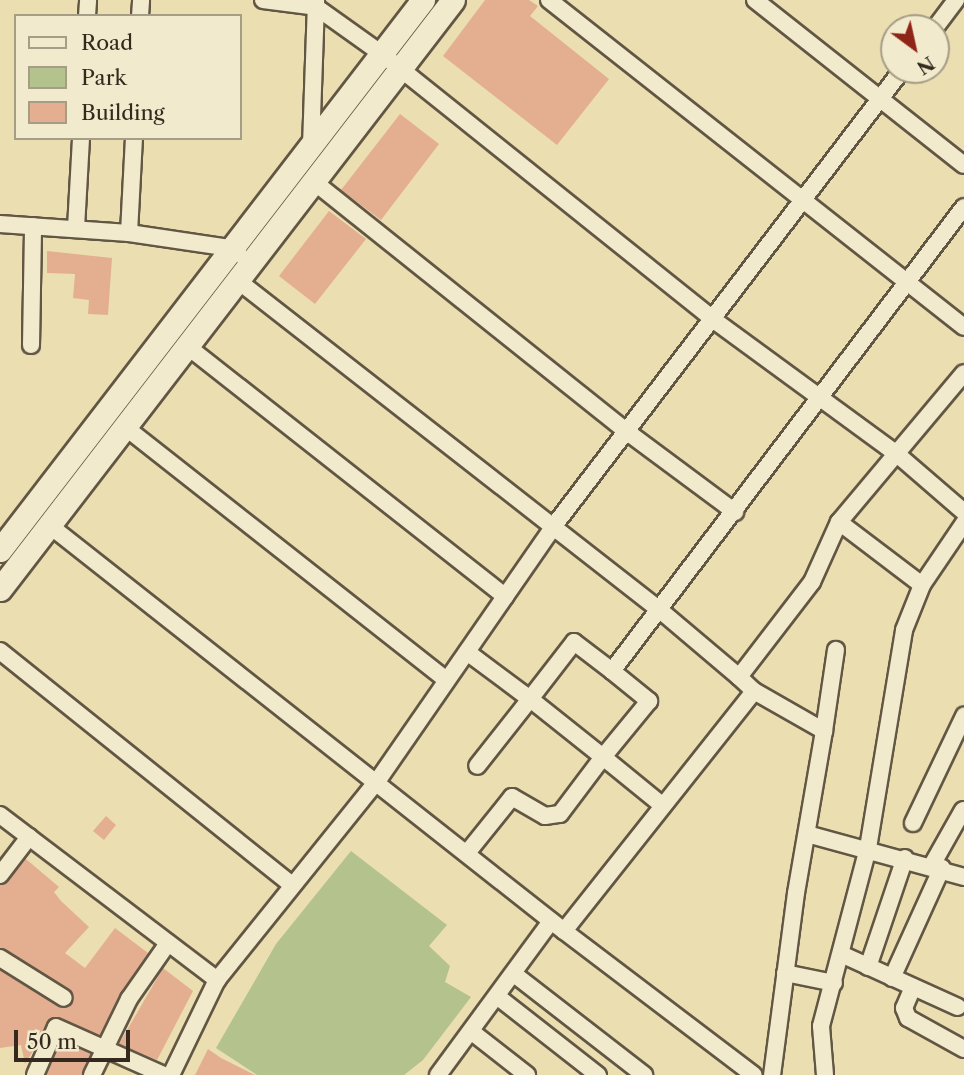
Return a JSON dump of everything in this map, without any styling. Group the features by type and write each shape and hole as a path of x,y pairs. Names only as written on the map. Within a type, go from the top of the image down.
{"main road":[{"path":"0,589 313,181 391,61 423,0"},
{"path":"0,550 311,146 453,0"}],"street":[{"path":"263,0 316,3 711,318 898,455 964,512"},
{"path":"549,0 906,285 964,327"},
{"path":"755,0 882,96 964,165"},
{"path":"311,146 316,3"},
{"path":"171,1075 217,980 291,884 378,780 553,527 891,84"},
{"path":"76,228 81,140"},
{"path":"129,233 134,140"},
{"path":"313,181 626,431 735,512"},
{"path":"612,671 661,611 964,207"},
{"path":"0,224 129,233 231,248 244,271 553,527 661,611 754,691 824,731"},
{"path":"31,345 33,226"},
{"path":"187,346 505,596"},
{"path":"739,677 812,582 839,522 898,455 964,373"},
{"path":"125,427 446,680"},
{"path":"839,522 922,585"},
{"path":"825,1075 821,1026 868,848 901,645 922,585 964,523"},
{"path":"49,525 378,780 557,926 754,1075"},
{"path":"467,853 512,797 545,816 560,814 649,701 574,642 477,766"},
{"path":"772,1075 785,974 836,650"},
{"path":"0,651 291,884"},
{"path":"467,652 663,806"},
{"path":"444,1073 514,974 663,806 754,691"},
{"path":"913,822 964,716"},
{"path":"892,978 937,866 963,810"},
{"path":"0,814 217,980"},
{"path":"807,834 937,866 964,877"},
{"path":"0,875 29,837"},
{"path":"868,967 905,858"},
{"path":"92,1075 129,999 168,943"},
{"path":"841,954 958,1007"},
{"path":"0,958 64,998"},
{"path":"514,974 644,1075"},
{"path":"785,974 834,983"},
{"path":"914,987 904,1008 908,1018 964,1049"},
{"path":"498,997 598,1075"},
{"path":"35,1075 56,1027 164,1075"},
{"path":"472,1032 527,1075"}],"green space":[{"path":"351,851 447,925 429,946 450,966 445,982 471,997 423,1060 404,1075 257,1075 216,1048 276,944"}],"building":[{"path":"485,0 529,0 538,6 530,16 609,79 557,145 443,56"},
{"path":"400,114 439,144 381,220 341,190"},
{"path":"329,211 366,239 315,304 279,276"},
{"path":"47,251 112,258 108,315 88,314 89,300 73,298 75,274 47,273"},
{"path":"106,816 116,825 104,840 93,831"},
{"path":"26,859 59,887 54,892 89,927 65,953 85,968 115,928 148,953 120,994 100,1035 54,1017 25,1064 21,1045 0,1048 0,970 59,1007 69,1007 74,998 70,989 0,948 0,885"},
{"path":"163,968 193,991 157,1060 119,1044"},
{"path":"61,1041 91,1054 82,1075 46,1075"},
{"path":"208,1049 221,1058 255,1075 195,1075"}]}
